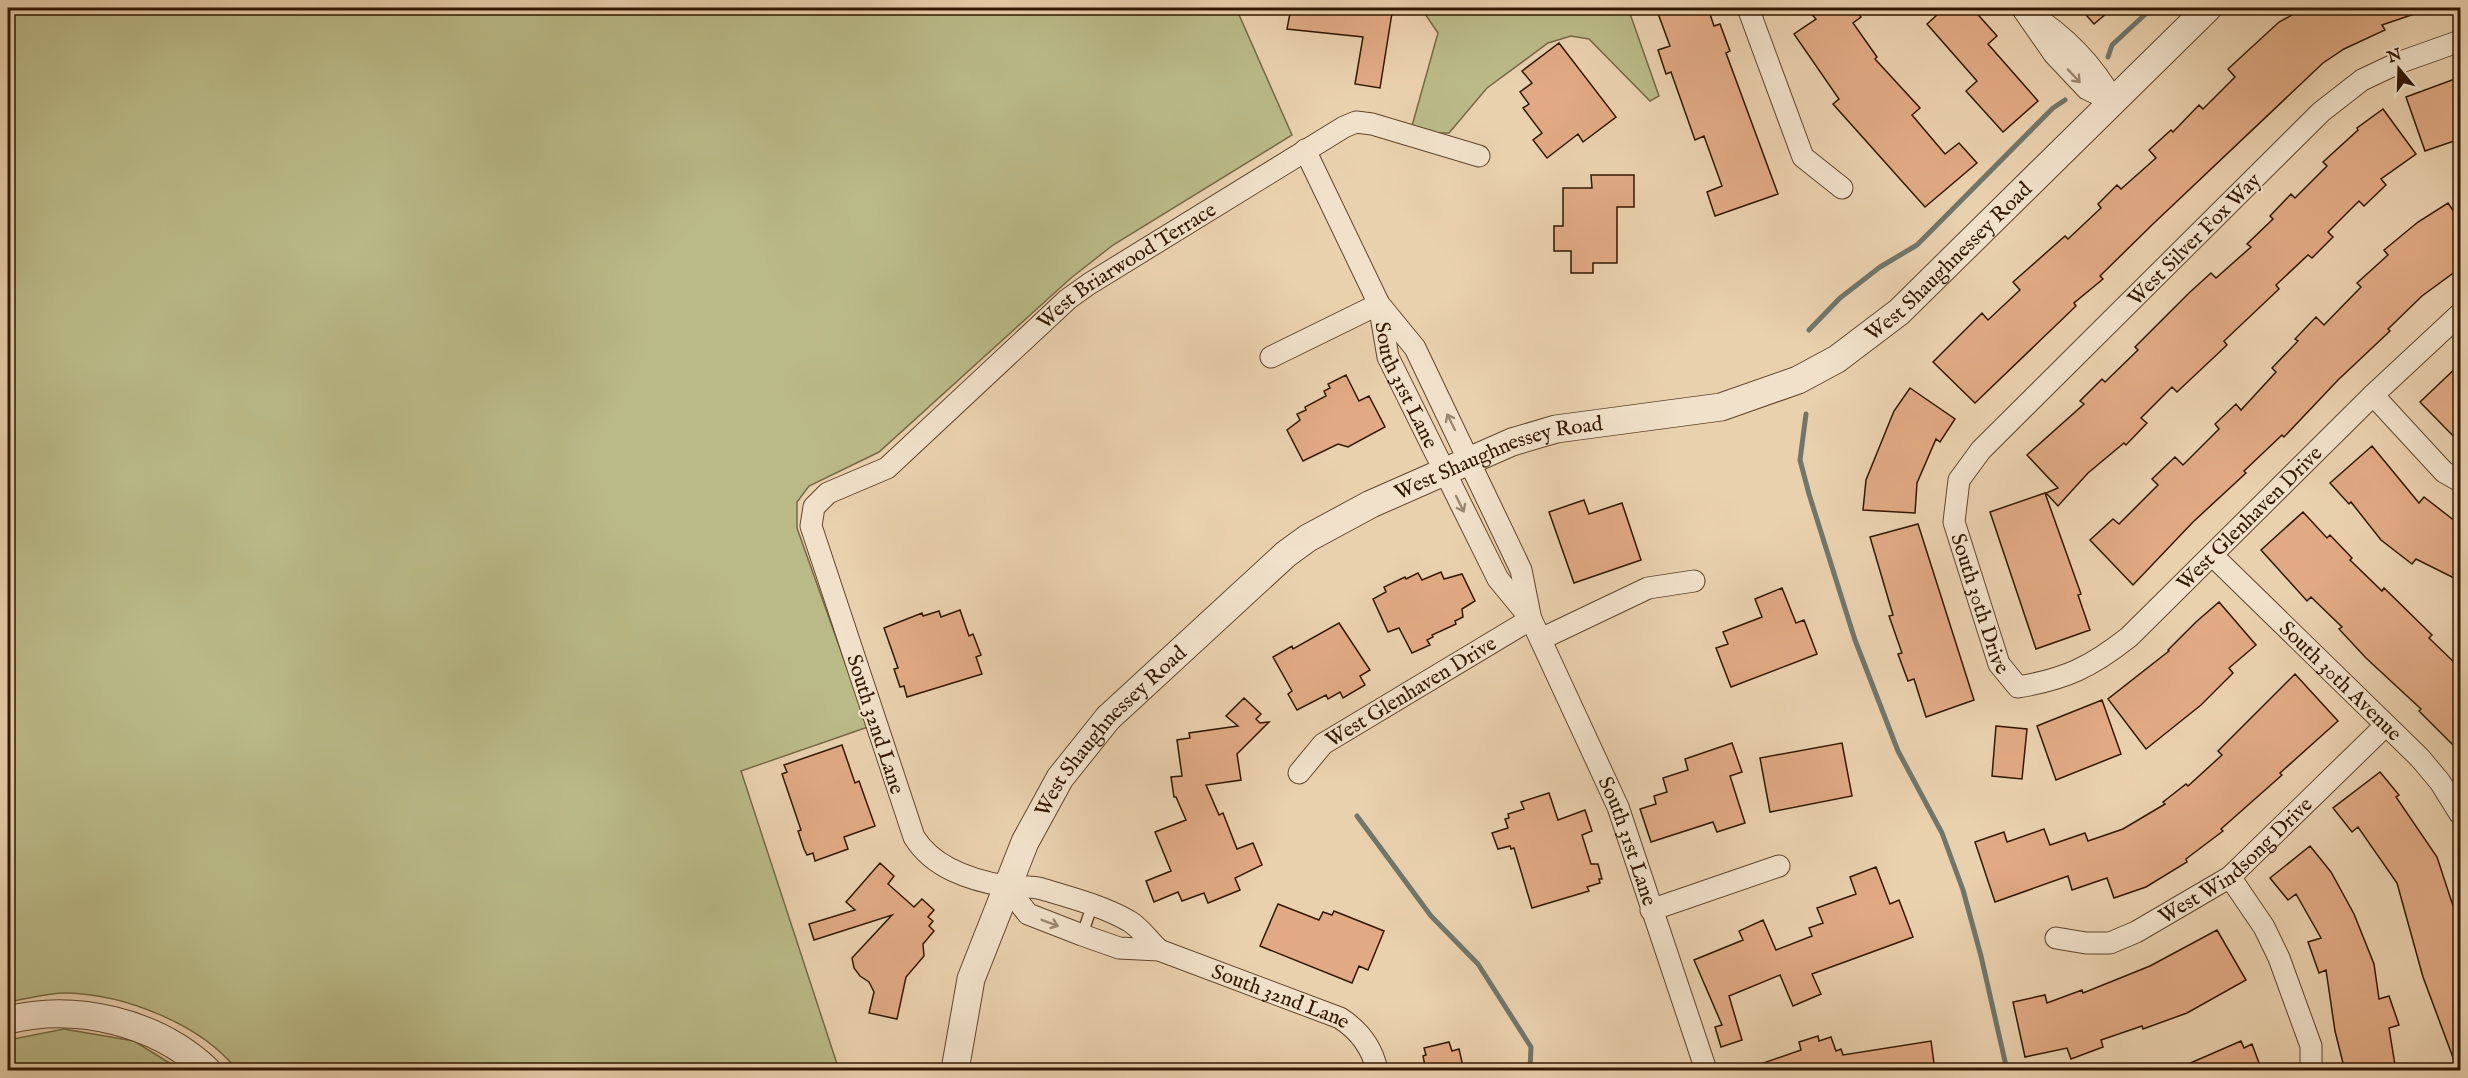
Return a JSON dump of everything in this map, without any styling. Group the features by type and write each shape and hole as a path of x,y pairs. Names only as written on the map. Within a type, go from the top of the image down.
{"street":[{"path":"1748,8 1803,157 1842,188"},
{"name":"West Shaughnessey Road","path":"955,1071 971,978 1025,842 1060,778 1108,718 1286,554 1308,538 1354,513 1469,459 1512,442 1556,429 1721,407 1798,380 1837,359 1899,312 2208,8"},
{"path":"2024,9 2055,29 2069,42 2099,75 2114,102"},
{"name":"West Silver Fox Way","path":"1959,480 1981,450 2321,112 2362,80 2398,63 2460,41"},
{"name":"West Briarwood Terrace","path":"814,507 828,493 887,468 1068,299 1305,150 1356,122 1372,124 1479,156"},
{"name":"South 31st Lane","path":"1305,150 1378,304 1388,357 1498,579 1531,619 1618,807 1651,910 1703,1053 1706,1071"},
{"path":"1271,357 1378,304"},
{"name":"South 31st Lane","path":"1378,304 1415,348 1469,459 1521,570 1531,619"},
{"name":"West Glenhaven Drive","path":"2018,687 2049,682 2098,662 2129,637 2373,395 2460,314"},
{"path":"1406,392 1431,381"},
{"path":"2373,395 2444,472 2460,481"},
{"name":"South 30th Drive","path":"1959,480 1954,522 1999,664 2018,687"},
{"name":"South 32nd Lane","path":"814,507 811,526 914,837 931,858 952,871 1006,886 1039,888 1092,906 1130,921 1159,950"},
{"path":"1479,541 1503,530"},
{"name":"South 30th Avenue","path":"2212,555 2420,758 2440,782 2460,814"},
{"path":"1541,639 1647,588 1694,581"},
{"name":"West Glenhaven Drive","path":"1299,773 1323,744 1531,619"},
{"name":"West Windsong Drive","path":"2056,938 2086,944 2110,943 2136,932 2230,877 2386,725"},
{"path":"1651,910 1779,866"},
{"path":"2230,877 2264,927 2279,958 2310,1046 2310,1071"},
{"name":"South 32nd Lane","path":"1006,886 1028,914 1119,948 1159,950 1340,1017 1366,1041 1377,1071"},
{"path":"8,1020 28,1015 62,1013 106,1018 143,1029 175,1047 207,1071"}],"lane":[{"path":"1082,935 1092,906"}],"green space":[{"path":"8,8 1236,8 1292,135 1113,245 1071,278 879,452 809,486 797,502 797,528 868,727 741,771 839,1070 237,1070 203,1039 160,1015 136,1006 112,999 66,993 8,1002"},
{"path":"1421,8 1628,8 1659,96 1650,101 1589,39 1571,36 1548,43 1487,88 1449,133 1438,133 1412,126 1438,33"},
{"path":"64,1029 134,1041 181,1070 80,1070 85,1066 47,1070 8,1070 8,1040"}],"building":[{"path":"1291,8 1379,8 1378,11 1392,13 1380,88 1355,84 1363,37 1287,29"},
{"path":"1656,8 1708,8 1714,26 1720,24 1730,51 1726,53 1778,194 1715,216 1707,192 1722,186 1704,136 1695,140 1671,72 1666,74 1658,50 1670,46"},
{"path":"1806,8 1854,8 1861,17 1853,23 1877,57 1875,59 1920,108 1912,115 1945,154 1959,143 1977,163 1925,207 1833,104 1839,99 1794,34 1816,19"},
{"path":"1930,8 1972,8 1997,36 1988,44 2038,101 2003,132 1966,91 1977,81 1927,24 1937,15"},
{"path":"2080,8 2113,8 2094,24"},
{"path":"2305,8 2425,8 2426,10 2382,25 2385,30 2344,49 2323,63 2154,223 2100,276 2103,279 2074,303 2076,306 1975,403 1933,362 1982,313 1988,320 2020,290 2013,282 2065,236 2068,239 2101,208 2098,204 2117,185 2121,189 2156,158 2149,150 2171,130 2173,132 2199,105 2203,109 2235,77 2228,69 2279,22"},
{"path":"1559,43 1616,117 1583,142 1578,134 1547,158 1533,140 1542,133 1523,108 1529,104 1520,92 1532,83 1522,71"},
{"path":"2460,77 2460,139 2425,151 2406,97"},
{"path":"2383,109 2416,154 2381,179 2386,185 2364,206 2359,201 2328,232 2333,237 2312,258 2308,255 2276,285 2279,289 2224,341 2227,345 2177,392 2172,387 2141,418 2147,423 2126,445 2124,443 2088,473 2058,506 2046,493 2058,488 2027,455 2084,404 2080,401 2102,379 2105,382 2138,350 2135,347 2189,293 2211,273 2216,278 2251,247 2247,244 2273,219 2270,216 2291,194 2295,198 2327,166 2323,162 2358,130 2357,128"},
{"path":"1591,175 1634,175 1634,207 1617,207 1617,263 1593,263 1593,273 1571,273 1571,251 1554,251 1554,226 1563,226 1563,188 1592,188"},
{"path":"2448,203 2460,221 2460,268 2422,296 2284,437 2282,435 2244,471 2246,473 2193,522 2133,585 2090,540 2113,519 2119,524 2158,485 2152,479 2175,457 2183,465 2219,429 2215,424 2236,404 2241,410 2276,372 2272,368 2298,341 2295,339 2316,317 2324,325 2361,287 2357,283 2388,255 2384,250 2418,222"},
{"path":"2460,364 2460,443 2420,402"},
{"path":"1346,375 1359,401 1369,396 1385,427 1348,447 1338,444 1303,461 1287,430 1300,420 1297,414 1306,410 1305,407 1326,396 1324,391 1330,388 1328,384"},
{"path":"1910,388 1955,419 1940,442 1936,439 1917,483 1915,513 1863,510 1866,480 1894,411"},
{"path":"2372,446 2419,503 2424,497 2460,525 2460,581 2416,559 2412,564 2381,540 2351,502 2349,504 2330,483"},
{"path":"2045,493 2081,594 2078,595 2090,630 2036,649 1990,512"},
{"path":"1584,500 1589,514 1622,503 1641,560 1574,583 1549,512"},
{"path":"2303,512 2327,538 2330,535 2352,558 2350,560 2382,591 2384,588 2432,635 2429,638 2460,668 2460,752 2419,711 2421,709 2366,658 2339,629 2342,627 2311,597 2307,601 2261,550"},
{"path":"1918,524 1974,700 1926,717 1914,679 1908,681 1898,654 1902,653 1889,616 1893,615 1870,537"},
{"path":"1441,572 1444,579 1462,574 1475,601 1462,609 1463,617 1455,621 1456,624 1432,635 1433,637 1427,640 1430,645 1412,653 1399,628 1388,632 1373,599 1386,592 1384,587 1405,577 1406,579 1418,573 1422,580"},
{"path":"1782,588 1796,623 1804,620 1817,654 1731,687 1716,648 1728,644 1723,632 1762,617 1755,599"},
{"path":"2219,602 2256,645 2229,668 2233,673 2201,705 2146,749 2108,699 2169,651 2196,622"},
{"path":"960,610 969,636 973,634 981,655 976,657 982,674 907,697 904,686 900,687 894,669 898,668 884,628 922,613 923,616 939,611 941,617"},
{"path":"1339,623 1370,670 1360,676 1365,685 1343,698 1340,692 1328,699 1326,695 1297,710 1288,694 1292,691 1273,657 1292,646 1293,649"},
{"path":"2295,674 2338,721 2221,829 2223,831 2186,859 2187,862 2146,887 2114,898 2107,878 2072,890 2068,876 1995,902 1975,842 2004,832 2007,842 2044,829 2050,845 2085,833 2088,841 2123,829 2165,804 2163,802 2186,784 2188,786 2222,755 2218,751"},
{"path":"1244,698 1261,714 1256,719 1260,723 1269,722 1237,754 1241,780 1206,785 1219,815 1223,813 1237,849 1253,843 1262,865 1235,878 1240,890 1208,903 1204,893 1182,901 1178,892 1154,902 1146,881 1171,871 1155,832 1186,820 1174,797 1171,777 1182,776 1177,740 1190,738 1189,733 1238,726 1226,716"},
{"path":"2102,700 2121,754 2056,780 2037,726"},
{"path":"1996,726 2027,729 2022,779 1992,776"},
{"path":"1732,743 1742,772 1730,776 1745,823 1717,832 1713,822 1651,842 1640,809 1656,804 1654,796 1667,792 1663,778 1688,770 1685,759"},
{"path":"1842,743 1852,796 1770,812 1760,758"},
{"path":"842,745 855,783 859,781 875,826 844,837 848,849 815,861 813,853 807,855 798,831 801,830 782,774 787,772 784,765"},
{"path":"2380,772 2399,795 2396,797 2437,857 2460,927 2460,1071 2458,1071 2423,977 2397,883 2358,827 2352,832 2333,808"},
{"path":"1549,793 1558,820 1585,810 1592,831 1582,835 1591,864 1598,864 1602,879 1599,879 1600,883 1587,887 1589,891 1532,908 1514,848 1511,849 1510,846 1498,849 1492,833 1508,828 1505,819 1509,818 1508,814 1524,809 1521,802"},
{"path":"2310,846 2331,872 2354,914 2374,964 2379,999 2389,996 2399,1025 2389,1028 2396,1071 2345,1071 2335,1031 2326,970 2319,973 2308,942 2321,938 2296,894 2288,900 2270,878"},
{"path":"880,863 894,876 888,884 914,907 922,899 934,910 928,917 933,921 929,926 934,931 923,944 924,956 906,977 897,1019 869,1013 874,992 869,982 854,968 852,958 892,915 814,940 809,924 855,910 846,902"},
{"path":"1876,867 1890,904 1899,900 1913,937 1812,974 1821,994 1793,1006 1780,975 1729,996 1742,1040 1721,1047 1715,1027 1722,1025 1694,960 1743,940 1739,931 1763,920 1776,950 1812,936 1809,928 1823,923 1817,908 1856,894 1850,877"},
{"path":"1278,904 1319,920 1323,912 1332,915 1334,911 1384,931 1368,970 1359,966 1352,983 1260,946"},
{"path":"2217,930 2246,980 2187,1013 2143,1029 2142,1026 2101,1040 2103,1047 2071,1059 2067,1048 2025,1057 2013,1002 2045,995 2047,1003 2082,990 2083,993 2150,966"},
{"path":"1818,1036 1819,1041 1831,1037 1836,1051 1841,1049 1843,1055 1931,1041 1935,1071 1749,1071 1749,1068 1801,1050 1799,1042"},
{"path":"2241,1041 2244,1048 2252,1044 2262,1071 2172,1071"},
{"path":"1449,1042 1452,1051 1459,1049 1464,1071 1426,1071 1424,1048"}],"waterway":[{"path":"2108,57 2112,45 2152,8"},
{"path":"1809,330 1840,298 1880,267 1917,245 2053,108 2065,100"},
{"path":"1806,414 1800,460 1809,494 1855,640 1898,751 1942,833 1963,890 1981,956 2007,1070"},
{"path":"1357,816 1431,916 1478,964 1531,1047 1530,1070"}]}
